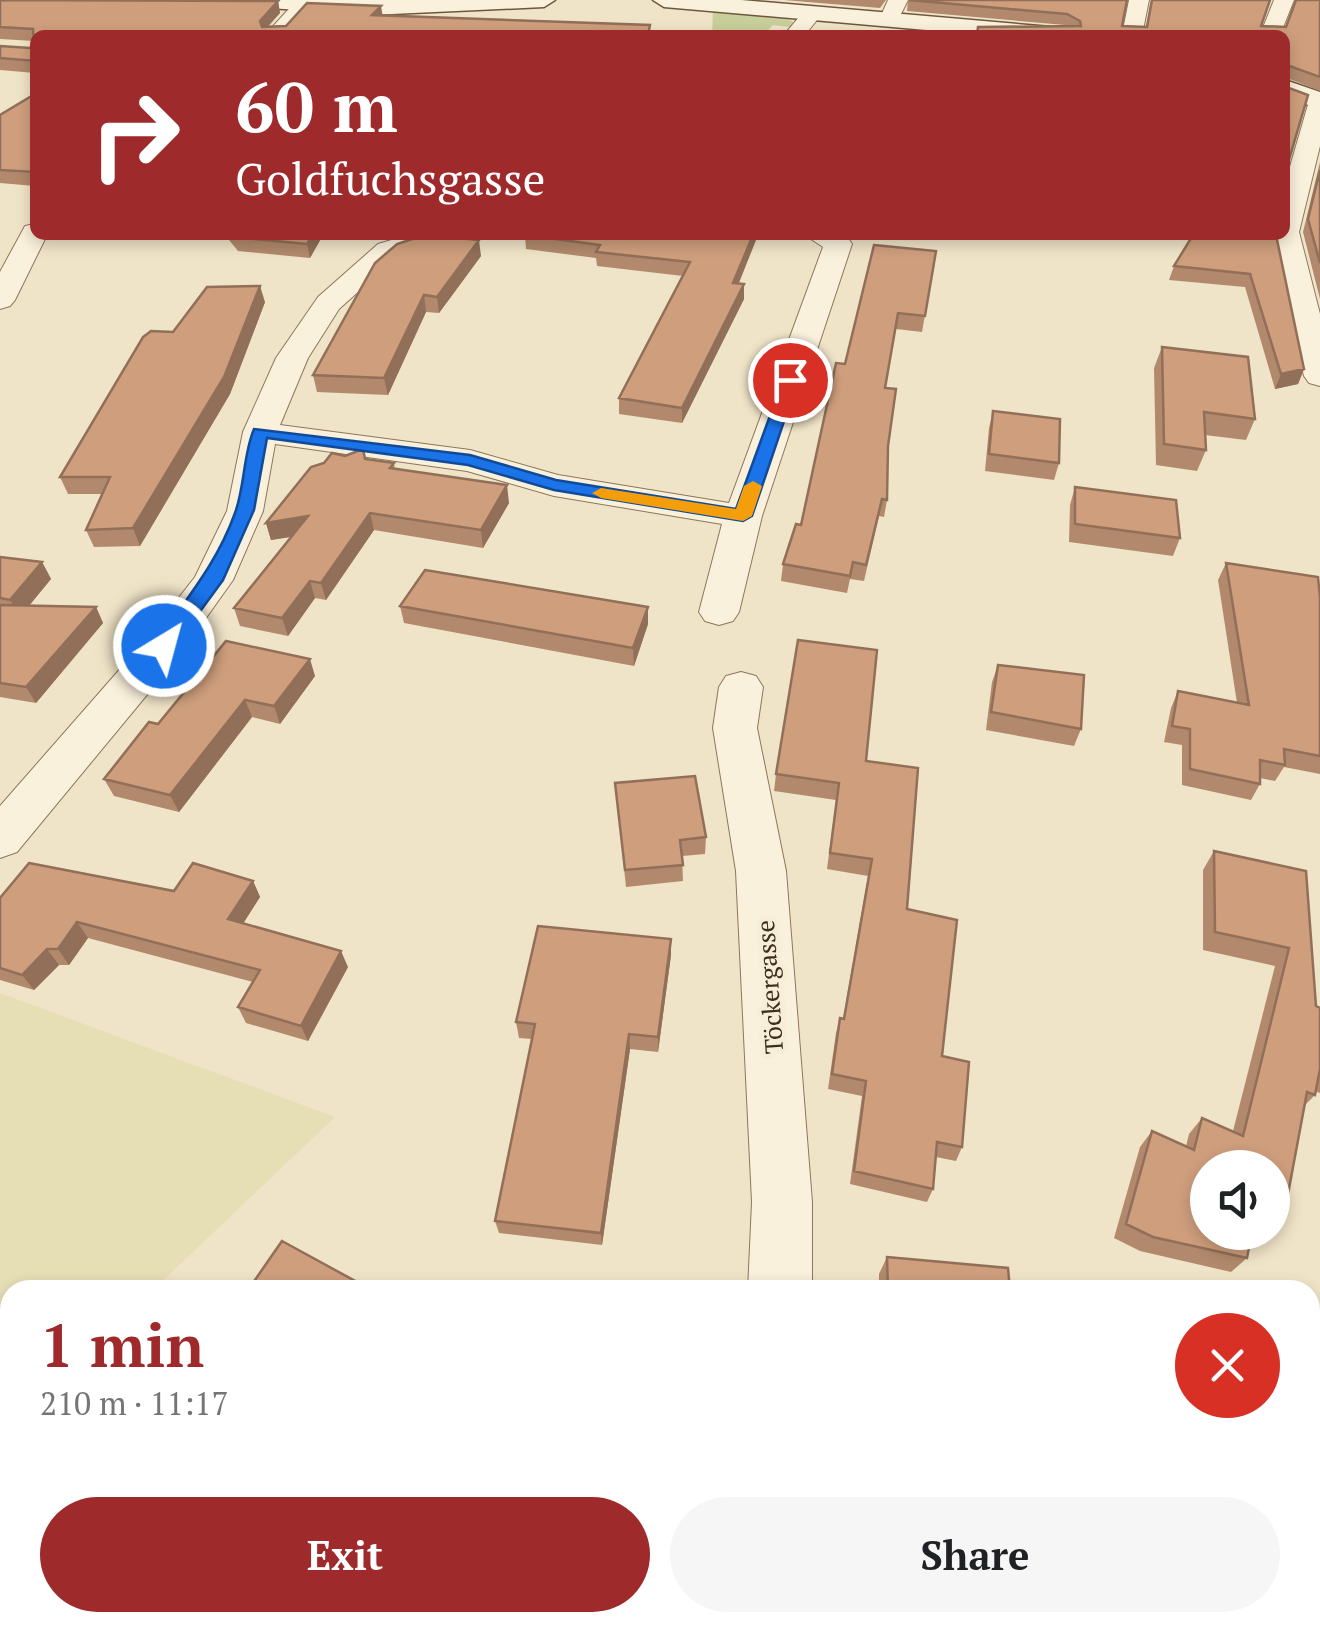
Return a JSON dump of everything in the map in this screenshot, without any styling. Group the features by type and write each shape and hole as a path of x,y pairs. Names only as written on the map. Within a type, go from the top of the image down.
{"main road":[{"path":"255,0 370,8 544,0"},
{"path":"664,0 810,15 893,10 1029,30"},
{"path":"1290,90 1320,101"}],"street":[{"path":"1133,30 1140,0"},
{"path":"1273,30 1284,0"},
{"path":"280,30 304,4"},
{"path":"798,30 810,15"},
{"path":"1290,217 1320,101"},
{"path":"0,300 29,222"},
{"path":"0,839 164,646 214,580 245,510 260,432 292,358 328,303 388,250 420,240"},
{"path":"719,612 743,516 838,244 830,240"},
{"path":"1288,240 1320,376"},
{"path":"260,432 470,460 554,484 743,516"},
{"name":"Töckergasse","path":"741,687 735,728 762,870 782,1202 780,1280"}],"shaded area":[{"path":"0,993 335,1117 164,1280 0,1280"}],"green space":[{"path":"713,9 783,16 793,22 790,27 773,25 768,30 712,30"}],"building":[{"path":"0,0 278,1 260,21 262,27 286,26 307,3 381,6 372,15 650,25 649,30 0,27"},
{"path":"909,0 1127,0 1122,26 1147,27 1152,0 1270,0 1261,26 1286,27 1296,0 1320,0 1320,77 1290,66 1290,30 978,30 1081,26 1080,21 1067,14"},
{"path":"0,46 30,48 30,61 0,58"},
{"path":"1290,88 1308,95 1290,156"},
{"path":"30,97 30,172 0,170 0,115"},
{"path":"1320,170 1320,263 1308,219"},
{"path":"265,240 309,240 307,244"},
{"path":"409,240 479,240 437,297 424,295 384,378 313,375 375,263 397,244"},
{"path":"563,240 751,240 733,283 744,284 682,408 619,398 690,262 596,252 600,245"},
{"path":"1190,240 1277,240 1304,369 1281,374 1250,274 1174,266"},
{"path":"874,245 936,251 925,316 898,313 885,388 896,389 888,446 887,500 882,499 866,565 853,562 850,576 783,564 796,524 801,525 836,363 845,364"},
{"path":"260,286 224,377 133,528 86,530 110,477 60,477 143,337 151,331 173,332 207,287"},
{"path":"1162,347 1248,357 1255,419 1204,412 1206,450 1164,444"},
{"path":"993,411 1060,419 1059,463 989,454"},
{"path":"363,449 365,459 394,463 390,468 507,485 481,530 370,513 321,583 310,581 282,618 234,608 308,516 266,523 311,467 324,463 332,453 345,456"},
{"path":"1075,487 1176,500 1180,538 1075,524"},
{"path":"0,557 42,562 10,600 0,598"},
{"path":"1226,563 1318,577 1320,756 1284,749 1285,765 1260,760 1260,784 1190,769 1190,729 1172,726 1178,691 1249,705"},
{"path":"425,570 648,607 633,648 400,606"},
{"path":"0,605 96,607 26,687 0,683"},
{"path":"798,640 877,650 866,761 918,768 907,909 957,920 942,1056 969,1062 962,1147 937,1142 933,1189 854,1171 866,1081 832,1074 872,859 830,853 839,783 776,774"},
{"path":"226,641 310,659 274,706 245,700 170,795 104,779 149,722 158,724"},
{"path":"998,665 1084,675 1081,729 991,712"},
{"path":"695,776 706,837 680,840 683,865 625,870 615,783"},
{"path":"1214,851 1306,871 1316,1006 1320,1008 1320,1069 1315,1095 1307,1092 1290,1183 1290,1150 1194,1150 1202,1118 1243,1136 1289,948 1215,932"},
{"path":"29,863 174,891 193,863 253,881 228,919 341,951 301,1026 238,1007 260,970 77,922 58,949 47,949 22,975 0,968 0,898"},
{"path":"538,926 671,939 658,1037 629,1034 601,1233 495,1221 535,1024 516,1022"},
{"path":"1152,1131 1194,1150 1190,1150 1190,1245 1153,1237 1126,1224"},
{"path":"282,1241 353,1280 255,1280"},
{"path":"1211,1250 1249,1250 1247,1258"},
{"path":"887,1257 1008,1268 1009,1280 888,1280"}],"slow traffic":[{"path":"601,493 743,516 753,486"}],"route":[{"path":"164,646 214,580 245,510 260,432 470,460 554,484 743,516 790,380"}]}
